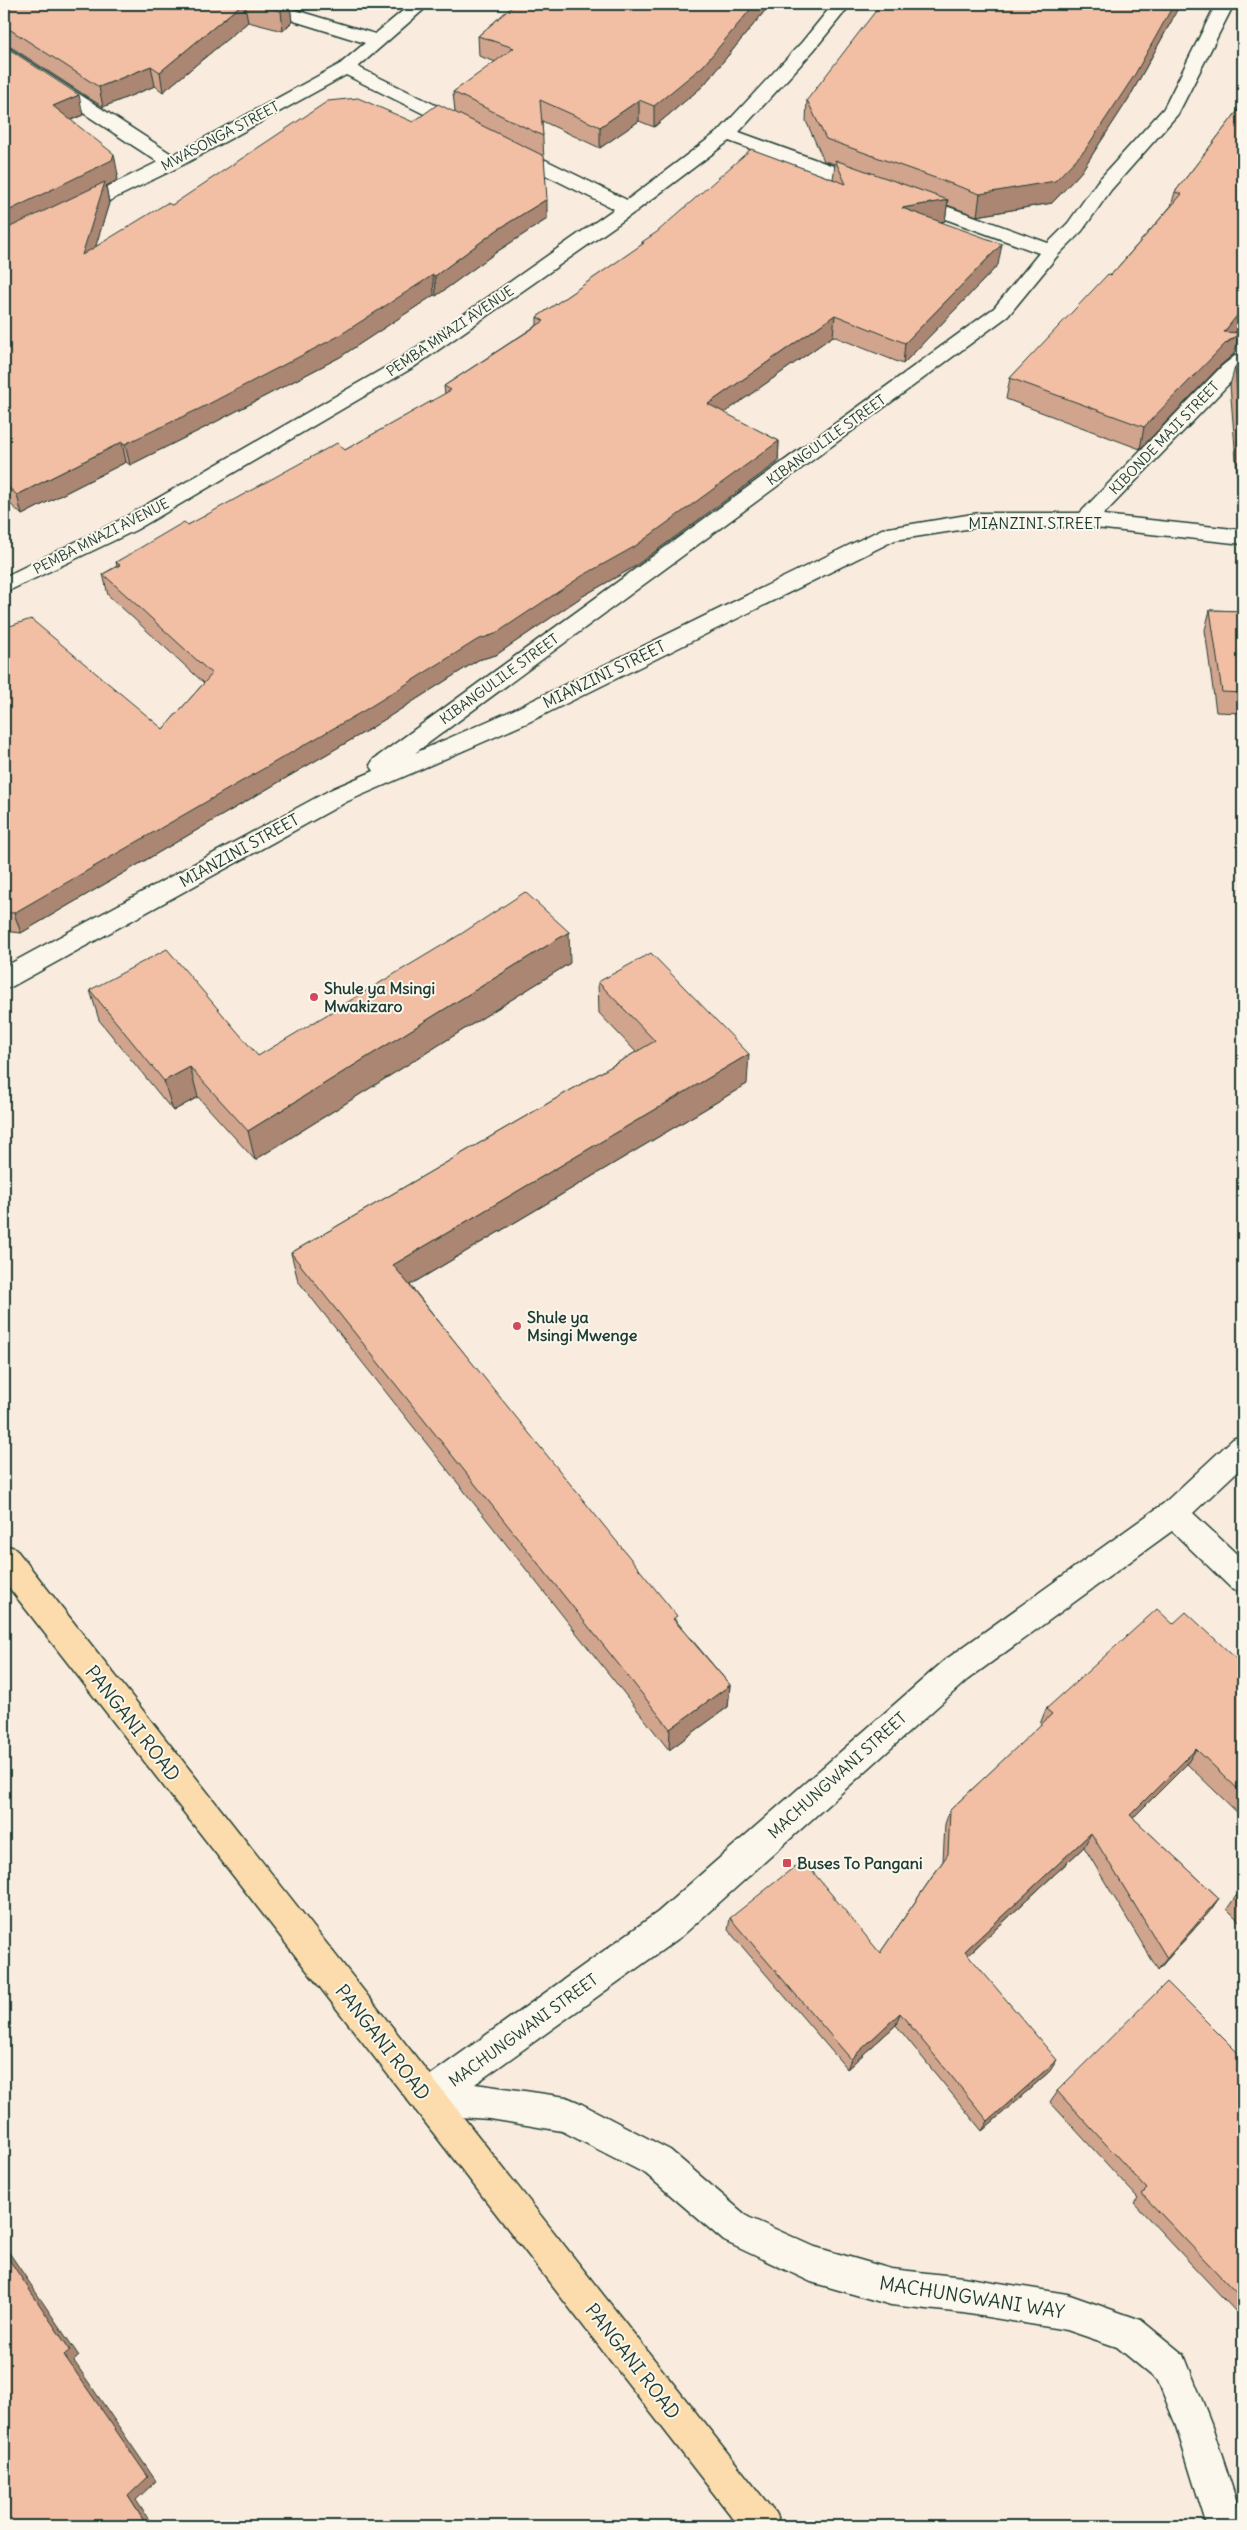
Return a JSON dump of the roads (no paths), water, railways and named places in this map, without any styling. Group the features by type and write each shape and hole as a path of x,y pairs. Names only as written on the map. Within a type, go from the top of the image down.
{"main road":[{"name":"PANGANI ROAD","path":"4,1558 762,2526"}],"street":[{"path":"258,4 378,41"},
{"name":"MWASONGA STREET","path":"57,219 172,163 346,68 421,4"},
{"name":"PEMBA MNAZI AVENUE","path":"4,586 128,525 407,363 628,208 727,134 808,46 842,4"},
{"name":"KIBANGULILE STREET","path":"340,795 1001,312 1051,251 1074,227 1104,186 1172,110 1225,4"},
{"path":"4,53 172,163"},
{"path":"346,68 478,134"},
{"path":"727,134 1051,251"},
{"path":"496,142 628,208"},
{"name":"KIBONDE MAJI STREET","path":"1086,520 1229,370 1243,359"},
{"name":"MIANZINI STREET","path":"4,979 340,795 521,716 890,534 979,520 1086,520 1243,537"},
{"name":"MACHUNGWANI STREET","path":"427,2098 670,1924 956,1670 1173,1513 1243,1448"},
{"path":"1173,1513 1243,1580"},
{"name":"MACHUNGWANI WAY","path":"427,2098 490,2102 566,2114 658,2162 736,2229 811,2264 891,2287 963,2295 1068,2312 1128,2333 1171,2368 1194,2423 1226,2526"}],"place":[{"name":"Shule ya Msingi Mwakizaro","path":"314,997"},
{"name":"Shule ya Msingi Mwenge","path":"517,1326"},
{"name":"Buses To Pangani","path":"787,1863"}]}
